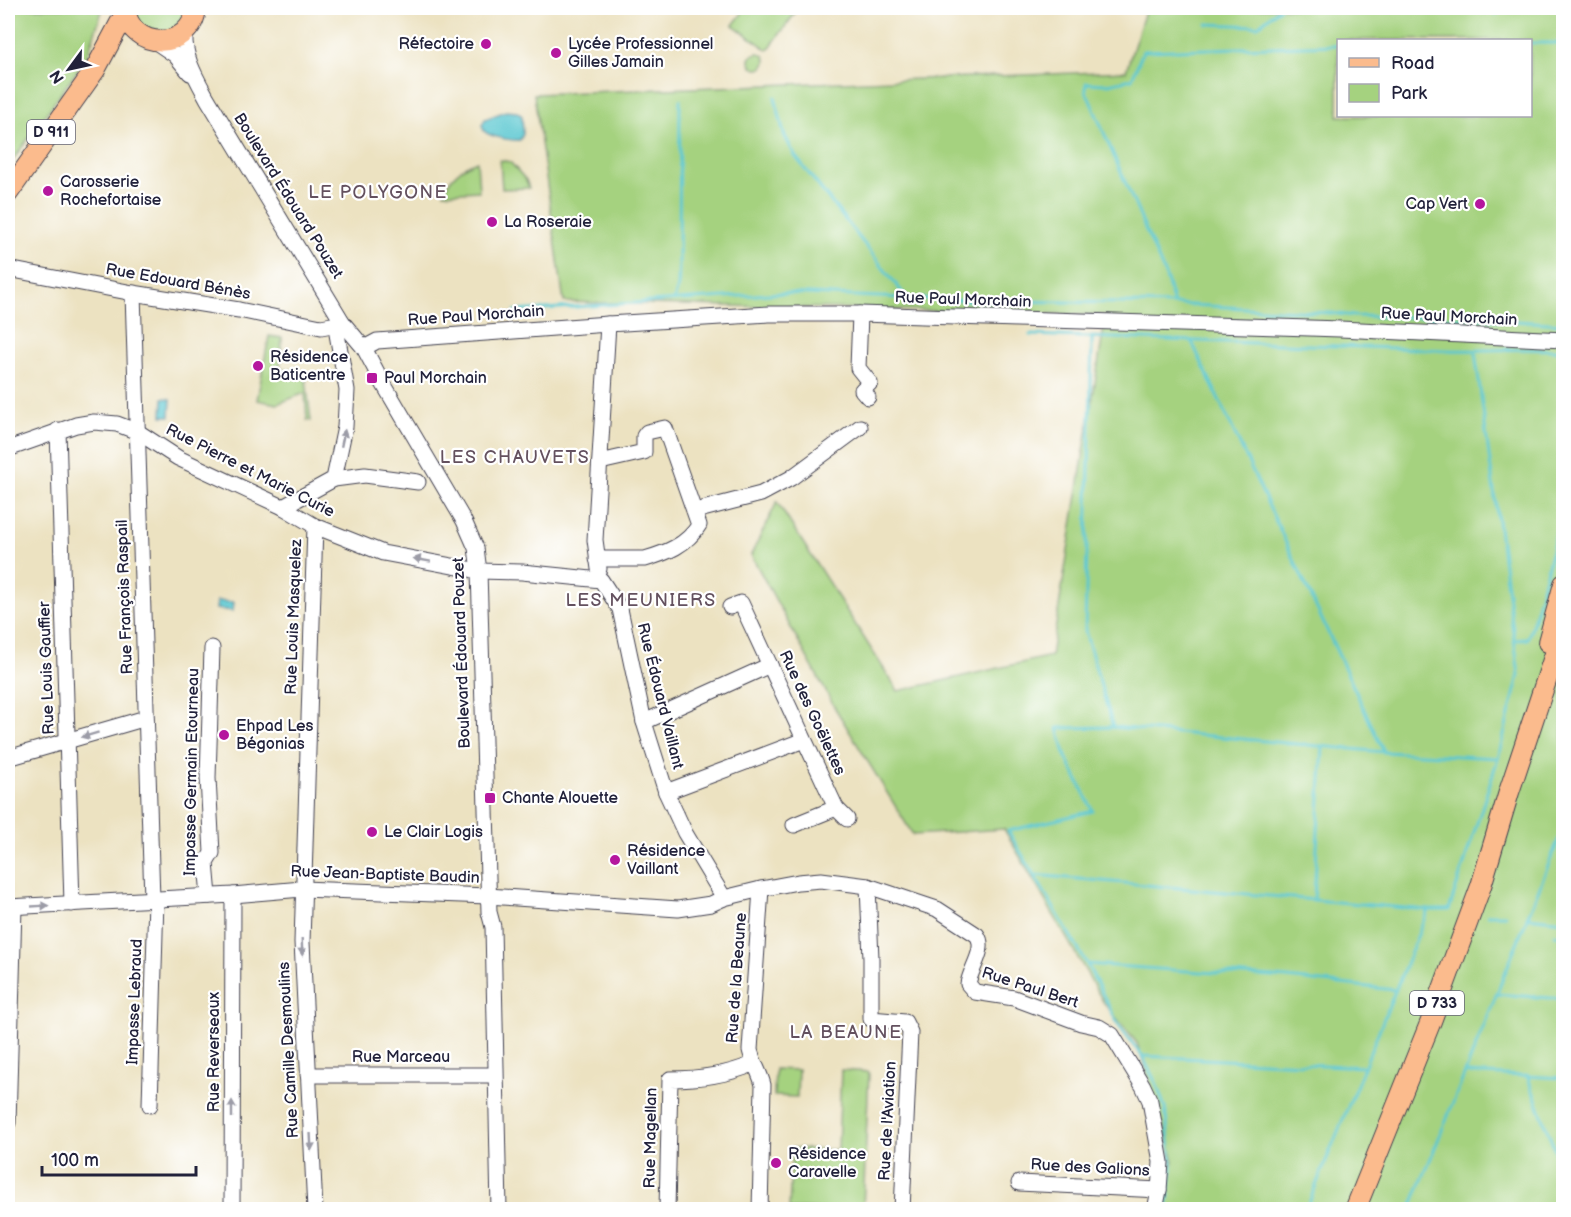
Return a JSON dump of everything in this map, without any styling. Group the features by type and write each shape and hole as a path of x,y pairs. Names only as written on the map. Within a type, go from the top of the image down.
{"main road":[{"path":"125,10 129,22 148,38 174,39 185,31 193,20 196,8"},
{"name":"D 911","path":"8,193 94,70 125,10"},
{"name":"D 911","path":"94,70 126,42 148,38"},
{"name":"D 733","path":"1509,792 1563,584"},
{"name":"D 733","path":"1355,1209 1431,1022 1481,886 1563,627"}],"street":[{"name":"Boulevard Édouard Pouzet","path":"185,31 187,56 207,98"},
{"name":"Boulevard Édouard Pouzet","path":"148,38 175,54 207,98 343,322 364,348 464,521 476,548 479,571 489,912 493,927 499,1209"},
{"name":"Rue Edouard Bénès","path":"8,269 321,327 343,322"},
{"name":"Rue François Raspail","path":"133,293 154,899"},
{"name":"Rue Paul Morchain","path":"364,348 376,341 769,314 860,314 1328,329 1563,340"},
{"path":"860,314 858,368 870,383 862,390 868,398"},
{"path":"334,479 345,427 347,390 337,334 343,322"},
{"name":"Rue Édouard Vaillant","path":"608,324 595,540 597,559 602,580 620,609 644,722 666,792 685,833 724,898"},
{"name":"Rue Pierre et Marie Curie","path":"8,448 76,425 94,422 117,424 138,432 178,458 283,507 315,526 382,553 479,571"},
{"path":"695,511 761,494 791,478 860,427"},
{"path":"597,559 645,559 676,549 696,531 699,525 665,428 647,432 644,436 644,452 600,462"},
{"name":"Rue Louis Gauffier","path":"58,430 72,904"},
{"path":"283,507 334,479 365,475 418,482"},
{"name":"Rue Louis Masquelez","path":"302,889 315,526"},
{"path":"479,571 522,572 602,580"},
{"name":"Rue des Goëlettes","path":"730,607 741,603 841,814 794,825"},
{"name":"Impasse Germain Etourneau","path":"209,896 206,863 212,853 207,778 212,648"},
{"path":"644,722 770,665"},
{"path":"8,758 146,718"},
{"path":"666,792 804,740"},
{"name":"Rue Paul Bert","path":"724,898 761,889 820,880 868,886 937,909 976,935 981,947 968,984 975,992 1014,998 1081,1023 1099,1027 1112,1035 1150,1101 1161,1162 1159,1190"},
{"name":"Rue de l'Aviation","path":"868,886 871,1019 905,1022 910,1032 902,1209"},
{"name":"Rue Jean-Baptiste Baudin","path":"11,907 302,889 489,896 678,909 711,904 724,898"},
{"name":"Rue Camille Desmoulins","path":"302,889 302,942 315,1209"},
{"name":"Rue de la Beaune","path":"760,1209 763,1085 760,1073 753,1064 750,1050 761,889"},
{"name":"Rue Reverseaux","path":"232,1209 233,895"},
{"name":"Impasse Lebraud","path":"150,1105 154,899"},
{"path":"8,1123 11,907"},
{"name":"Rue Magellan","path":"667,1209 670,1079 698,1078 753,1064"},
{"name":"Rue Marceau","path":"308,1075 495,1075"},
{"name":"Rue des Galions","path":"1019,1183 1159,1190"},
{"path":"1155,1209 1159,1190"}],"green space":[{"path":"8,8 103,8 87,57 8,167"},
{"path":"130,8 191,8 172,32 142,29"},
{"path":"746,8 799,8 768,50 733,25"},
{"path":"1146,8 1563,8 1563,1209 1155,1209 1174,1161 1137,1043 1104,1003 1004,829 913,835 835,708 751,555 777,502 898,691 1051,656 1106,315 564,302 534,94 1126,71"},
{"path":"758,53 766,61 758,69 750,61"},
{"path":"500,160 510,162 526,180 529,188 502,189"},
{"path":"477,161 479,191 444,193 456,173"},
{"path":"269,336 282,338 280,369 305,371 311,421 307,420 305,393 277,404 257,400"},
{"path":"775,1069 798,1070 797,1097 774,1096"},
{"path":"841,1070 869,1072 863,1209 789,1209 792,1148 838,1150"}],"water":[{"path":"506,111 517,112 522,116 523,134 520,140 501,138 484,131 482,125 485,119"},
{"path":"163,398 171,399 170,416 162,416"},
{"path":"217,601 234,602 233,611 216,609"}],"waterway":[{"path":"1207,24 1258,26 1280,8"},
{"path":"1493,8 1496,15"},
{"path":"1532,43 1564,43"},
{"path":"1174,304 1166,277 1086,91 1086,83 1108,84 1132,79 1143,51 1337,45"},
{"path":"775,97 784,134 795,156 906,297"},
{"path":"674,300 678,287 679,264 680,100"},
{"path":"515,311 784,293 951,300 1174,304 1354,316 1468,318 1564,324"},
{"path":"1030,335 1445,350 1564,351"},
{"path":"1092,338 1085,631 1113,727"},
{"path":"1192,342 1384,752"},
{"path":"1034,875 1449,910 1498,758 1519,675 1475,352"},
{"path":"1514,640 1527,639 1531,630 1564,505"},
{"path":"1167,1210 1172,1166 1165,1108 1156,1083 1142,1056 1119,1026 1087,964 1008,831 1093,811 1066,757 1058,728 1113,727 1384,752 1498,758"},
{"path":"1314,898 1323,746"},
{"path":"1410,1210 1564,826"},
{"path":"1306,1210 1428,910"},
{"path":"1488,915 1505,915"},
{"path":"1527,917 1564,921"},
{"path":"1555,935 1564,936"},
{"path":"1087,964 1287,978 1395,990"},
{"path":"1496,994 1564,999"},
{"path":"1142,1056 1364,1067"},
{"path":"1465,1073 1564,1078"},
{"path":"1527,1075 1564,1175"}],"place":[{"name":"Réfectoire","path":"486,44"},
{"name":"Lycée Professionnel Gilles Jamain","path":"556,53"},
{"name":"Carosserie Rochefortaise","path":"48,191"},
{"name":"Cap Vert","path":"1480,204"},
{"name":"La Roseraie","path":"492,222"},
{"name":"Résidence Baticentre","path":"258,366"},
{"name":"Paul Morchain","path":"372,378"},
{"name":"Ehpad Les Bégonias","path":"224,735"},
{"name":"Chante Alouette","path":"490,798"},
{"name":"Le Clair Logis","path":"372,832"},
{"name":"Résidence Vaillant","path":"615,860"},
{"name":"Résidence Caravelle","path":"776,1163"}],"district":[{"name":"LE POLYGONE","path":"378,192"},
{"name":"LES CHAUVETS","path":"515,457"},
{"name":"LES MEUNIERS","path":"641,600"},
{"name":"LA BEAUNE","path":"846,1032"}]}
